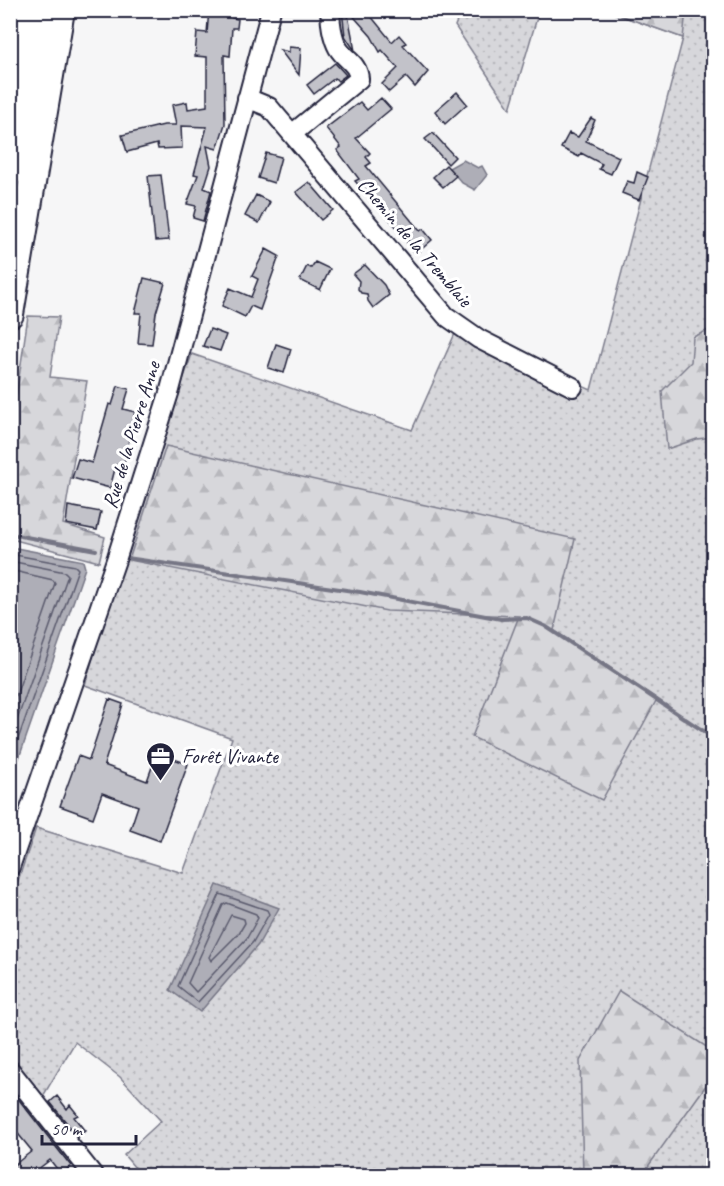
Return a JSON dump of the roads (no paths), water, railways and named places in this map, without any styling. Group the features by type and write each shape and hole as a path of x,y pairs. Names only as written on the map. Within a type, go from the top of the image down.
{"highway":[{"path":"10,172 38,10"},
{"path":"10,314 61,10"}],"street":[{"path":"10,53 20,10"},
{"name":"Rue de la Pierre Anne","path":"10,867 117,557 170,390 271,10"},
{"path":"292,134 359,79 358,71 348,57 339,50 330,17 331,10"},
{"name":"Chemin de la Tremblaie","path":"247,98 269,107 446,316 479,339 573,387"},
{"path":"10,1070 94,1176"}],"water":[{"path":"463,160 478,168 482,166 487,175 475,190 462,183 449,168"},
{"path":"11,547 83,561 85,568 11,781"},
{"path":"217,885 279,908 258,945 200,1012 170,990"}],"waterway":[{"path":"10,534 96,550"},
{"path":"127,558 360,592 501,619 527,618 545,626 714,738"}],"place":[{"name":"Forêt Vivante","path":"161,782"}]}
